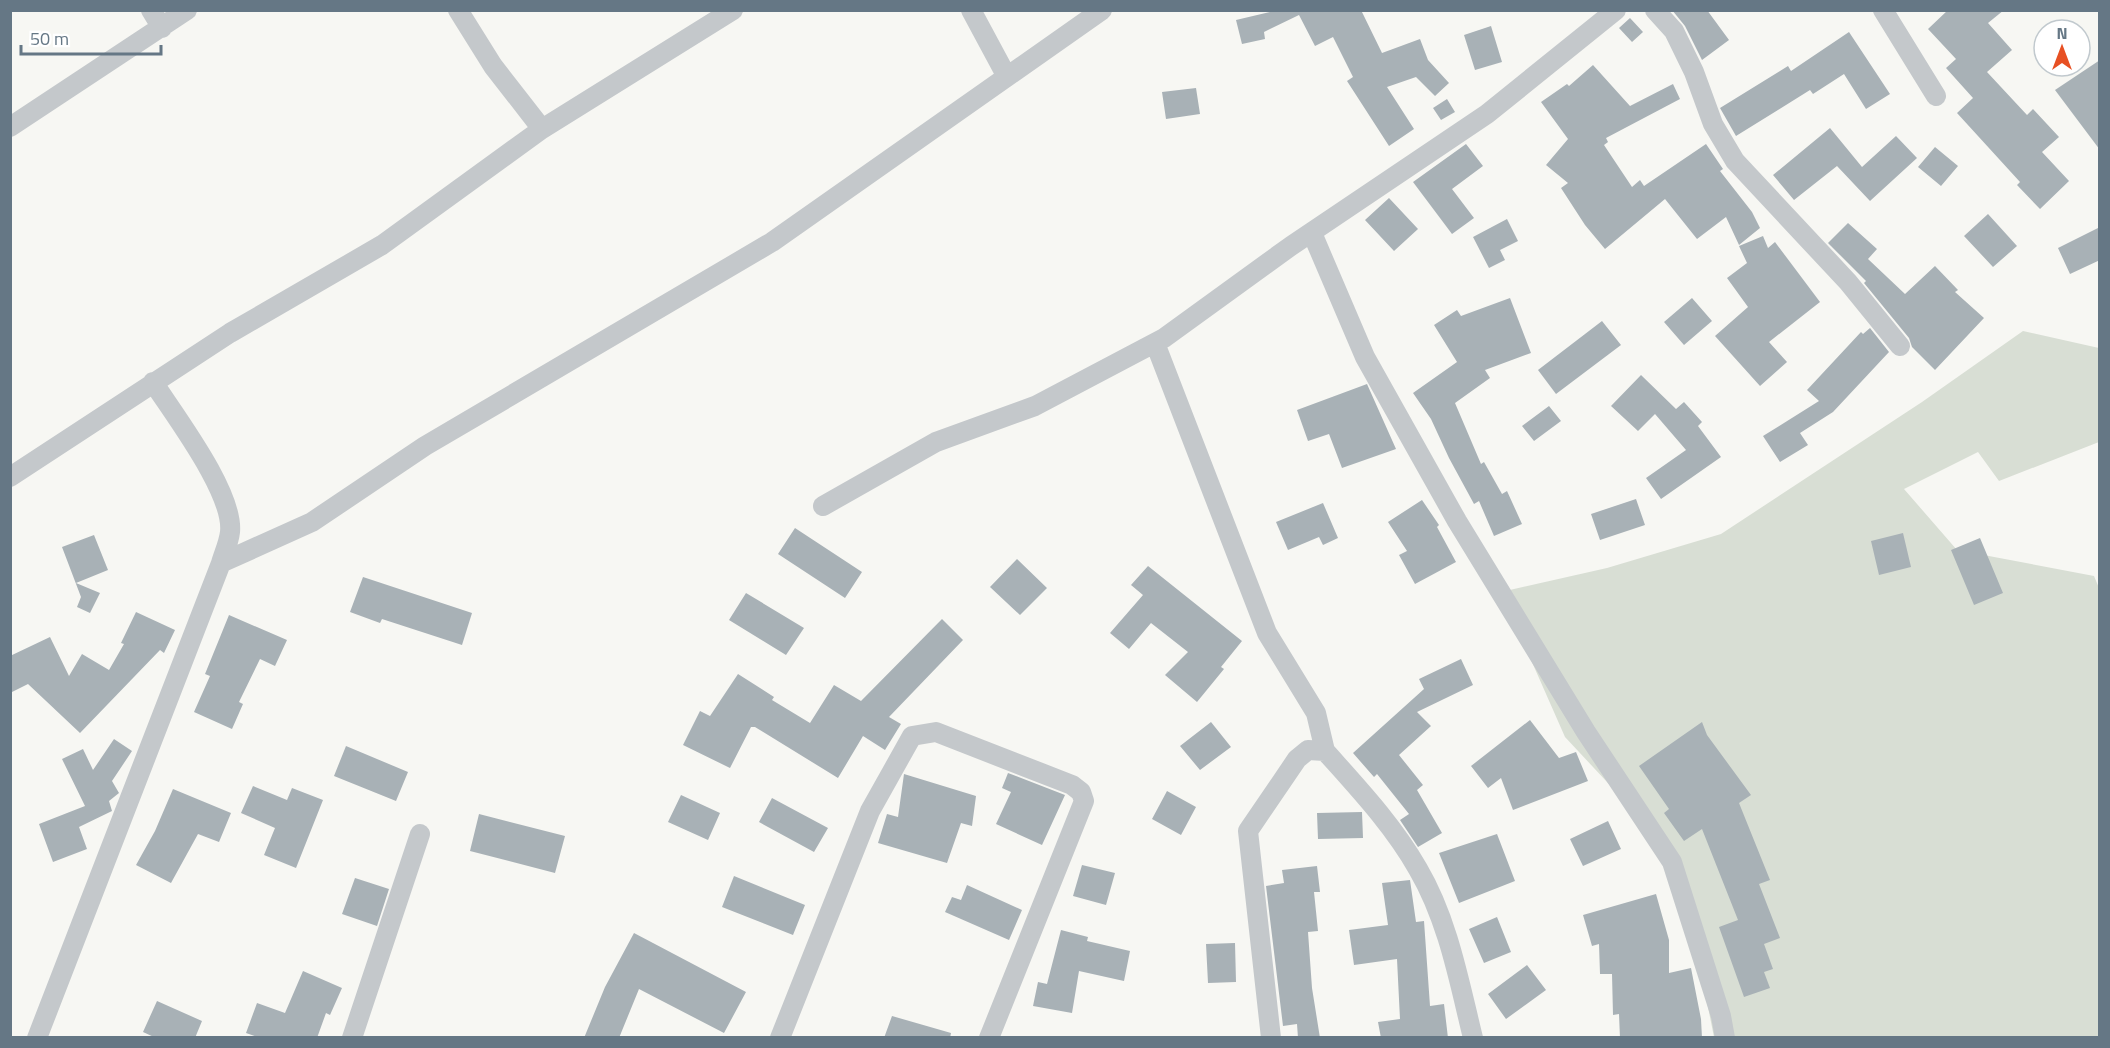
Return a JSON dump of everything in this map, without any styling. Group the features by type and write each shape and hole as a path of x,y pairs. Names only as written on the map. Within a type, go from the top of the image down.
{"street":[{"path":"151,10 162,28"},
{"path":"10,127 187,10"},
{"path":"458,10 493,66 542,129"},
{"path":"971,10 1007,77"},
{"path":"221,563 312,522 425,446 772,242 1102,10"},
{"path":"823,506 936,442 1035,406 1155,343 1487,114 1617,10"},
{"path":"1655,10 1674,31 1694,72 1713,124 1735,161 1848,282 1900,346"},
{"path":"1883,10 1936,96"},
{"path":"10,477 230,333 382,245 542,129 721,14"},
{"path":"1312,233 1365,357 1457,521 1586,732 1672,862 1721,1016 1725,1038"},
{"path":"1155,343 1267,633 1316,713 1325,751 1377,809 1419,870 1448,938 1473,1038"},
{"path":"37,1038 231,532 226,505 217,482 153,382"},
{"path":"780,1038 870,812 912,736 936,732 1072,785 1081,792 1084,801 989,1038"},
{"path":"1271,1038 1248,831 1297,759 1308,750 1325,751"},
{"path":"352,1038 420,834"}],"shaded area":[{"path":"2023,331 2099,348 2099,442 1999,481 1978,452 1904,489 1957,550 2094,576 2099,588 2099,1037 1714,1037 1678,858 1565,737 1501,592 1607,568 1721,534 1922,402"}],"building":[{"path":"1278,10 1361,10 1382,53 1420,39 1428,60 1449,83 1435,96 1416,77 1387,87 1414,129 1389,146 1347,81 1353,77 1333,37 1315,46 1299,15 1264,32 1265,39 1242,44 1236,20"},
{"path":"1672,10 1707,10 1729,40 1702,60 1685,26"},
{"path":"1948,10 2004,10 1988,23 2012,50 1987,72 2027,115 2033,109 2059,137 2042,152 2069,181 2040,209 2017,185 2020,182 1957,113 1973,98 1946,68 1956,59 1928,29"},
{"path":"1630,18 1643,32 1632,42 1619,28"},
{"path":"1491,26 1502,62 1475,70 1464,35"},
{"path":"1849,32 1890,94 1866,109 1844,74 1813,94 1810,90 1736,136 1720,108 1788,66 1791,71"},
{"path":"2100,60 2100,150 2055,90 2073,78 2092,78 2092,65"},
{"path":"1593,65 1630,106 1673,84 1680,99 1606,138 1608,142 1604,145 1632,187 1640,180 1644,186 1706,144 1723,169 1720,171 1752,212 1760,228 1739,245 1726,217 1697,239 1665,199 1605,249 1585,225 1561,188 1568,183 1546,165 1568,139 1541,102 1567,84 1569,86"},
{"path":"1196,88 1200,114 1166,119 1162,92"},
{"path":"1447,99 1455,112 1441,120 1433,108"},
{"path":"1830,128 1862,167 1896,136 1917,158 1870,201 1837,166 1794,200 1773,175"},
{"path":"1466,144 1483,166 1452,189 1474,218 1452,234 1413,182"},
{"path":"1935,147 1958,166 1941,186 1918,167"},
{"path":"1389,198 1418,229 1394,251 1365,220"},
{"path":"1988,214 2017,246 1993,267 1964,236"},
{"path":"1507,219 1518,241 1500,250 1505,260 1489,268 1473,237"},
{"path":"1848,223 1877,249 1868,259 1905,294 1935,266 1958,290 1955,292 1984,318 1935,370 1912,347 1909,338 1864,283 1866,281 1828,243"},
{"path":"2100,227 2100,260 2070,274 2058,248"},
{"path":"1763,236 1768,248 1775,242 1820,302 1769,342 1787,362 1760,386 1715,336 1748,307 1727,278 1747,263 1739,246"},
{"path":"1510,298 1531,353 1485,370 1490,378 1455,403 1481,464 1484,462 1502,494 1507,491 1522,524 1494,536 1479,501 1474,504 1431,419 1413,393 1457,362 1434,325 1457,310 1461,316"},
{"path":"1692,298 1712,321 1684,345 1664,322"},
{"path":"1602,321 1621,345 1556,394 1538,370"},
{"path":"1870,328 1889,352 1833,412 1800,433 1808,445 1780,462 1763,436 1819,401 1807,390 1861,332 1863,334"},
{"path":"1641,375 1676,409 1684,402 1702,422 1698,426 1721,457 1661,499 1646,478 1686,450 1655,414 1638,431 1611,406"},
{"path":"1367,384 1396,449 1342,468 1329,434 1308,441 1297,410"},
{"path":"1549,406 1561,421 1534,441 1522,426"},
{"path":"1636,499 1645,525 1600,540 1591,514"},
{"path":"1422,500 1439,525 1437,527 1456,562 1415,584 1399,555 1407,551 1388,522"},
{"path":"1323,503 1338,538 1323,545 1319,537 1288,550 1276,522"},
{"path":"795,528 862,572 845,598 778,554"},
{"path":"1903,533 1911,567 1879,575 1871,541"},
{"path":"94,535 108,570 76,583 100,593 90,613 77,607 81,597 62,547"},
{"path":"1980,538 2003,593 1974,605 1951,550"},
{"path":"1017,559 1047,588 1020,615 990,587"},
{"path":"1148,566 1242,641 1221,667 1224,669 1197,702 1165,675 1188,652 1151,623 1129,649 1110,633 1143,595 1131,585"},
{"path":"363,577 472,613 462,645 382,619 380,623 350,612"},
{"path":"746,593 804,628 786,655 729,620"},
{"path":"136,612 175,630 164,653 160,650 80,733 28,684 10,693 10,656 50,637 69,676 82,654 109,670 124,644 121,643"},
{"path":"229,615 287,640 275,666 260,659 239,702 243,704 232,729 194,712 210,676 205,674"},
{"path":"942,619 963,640 889,717 901,724 885,750 863,736 838,778 755,727 751,727 730,768 683,745 700,711 710,716 738,674 774,697 772,700 810,723 834,685 861,701"},
{"path":"1461,659 1473,685 1417,712 1431,726 1399,755 1423,785 1417,790 1442,833 1418,847 1400,820 1409,814 1377,774 1374,777 1353,753 1424,689 1419,679"},
{"path":"1530,720 1559,758 1576,752 1588,781 1513,810 1501,778 1488,788 1471,766"},
{"path":"1211,722 1231,747 1200,770 1180,746"},
{"path":"1702,722 1707,735 1751,795 1739,803 1770,880 1759,884 1780,938 1764,944 1773,969 1764,972 1770,988 1744,997 1719,927 1738,920 1702,829 1684,841 1664,813 1669,809 1639,766"},
{"path":"114,739 132,751 112,781 119,793 109,801 112,811 79,827 87,849 53,862 39,824 85,806 62,759 83,749 93,770"},
{"path":"346,746 408,772 396,801 334,776"},
{"path":"1008,773 1065,795 1042,845 996,824 1011,792 1002,788"},
{"path":"904,774 976,796 972,826 961,823 947,863 878,843 887,814 898,817"},
{"path":"253,786 287,800 292,788 323,800 296,868 264,855 275,828 241,813"},
{"path":"173,789 231,813 219,842 198,834 171,883 136,865 155,831"},
{"path":"1167,791 1196,807 1181,835 1152,819"},
{"path":"681,795 720,813 708,840 668,822"},
{"path":"772,798 828,828 814,852 759,822"},
{"path":"1362,812 1363,838 1318,839 1317,813"},
{"path":"479,814 565,836 555,873 470,851"},
{"path":"1608,821 1621,849 1583,866 1570,839"},
{"path":"1497,834 1515,881 1459,903 1439,853"},
{"path":"1082,865 1115,873 1106,905 1073,896"},
{"path":"1317,866 1320,892 1314,892 1318,931 1308,932 1312,988 1320,1038 1298,1038 1297,1024 1283,1026 1266,886 1284,883 1282,870"},
{"path":"734,876 805,905 793,935 722,907"},
{"path":"355,878 389,889 377,926 342,914"},
{"path":"1410,880 1416,922 1424,921 1430,1006 1444,1004 1448,1038 1381,1038 1378,1022 1400,1019 1397,959 1354,965 1349,930 1388,925 1382,883"},
{"path":"967,885 1022,910 1009,940 945,912 952,897 961,900"},
{"path":"1656,894 1669,940 1669,973 1691,968 1701,1019 1702,1038 1620,1038 1619,1014 1613,1015 1612,974 1600,974 1599,944 1592,946 1583,915"},
{"path":"1497,917 1511,952 1484,963 1469,929"},
{"path":"1061,930 1088,937 1087,941 1130,951 1124,981 1079,971 1072,1013 1033,1006 1038,982 1047,984"},
{"path":"634,933 746,992 724,1033 639,989 619,1038 584,1038 605,987"},
{"path":"1235,943 1236,982 1208,983 1206,944"},
{"path":"1527,965 1546,990 1506,1019 1488,994"},
{"path":"303,971 342,988 330,1015 326,1013 317,1038 260,1038 246,1033 257,1003 285,1013"},
{"path":"157,1001 202,1021 195,1038 156,1038 143,1032"},
{"path":"892,1016 951,1033 950,1038 884,1038"}]}
